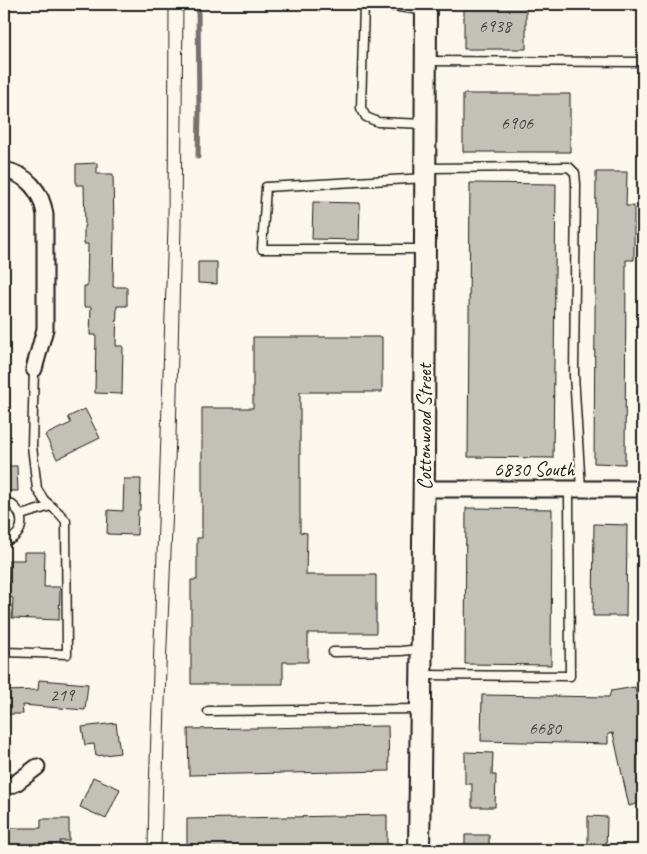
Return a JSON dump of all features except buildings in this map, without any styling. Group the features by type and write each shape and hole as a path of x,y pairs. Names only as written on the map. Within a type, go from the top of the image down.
{"street":[{"name":"Cottonwood Street","path":"419,850 426,249 426,7"},
{"path":"4,170 14,172 31,185 41,199 45,215 45,329 34,369"},
{"name":"6830 South","path":"424,489 643,489"},
{"path":"4,788 16,783 37,767"}],"lane":[{"path":"364,4 361,108 366,117 378,122 426,124"},
{"path":"379,4 426,7"},
{"path":"426,61 643,62"},
{"path":"420,675 570,676 575,489 575,173 569,167 426,173 266,187 262,249 426,249"},
{"path":"4,652 67,654 66,521 44,500 37,488 35,479 32,446 34,369"},
{"path":"4,501 17,508 21,515 22,523 14,537 4,541"},
{"path":"21,515 50,506"},
{"path":"333,652 400,651 421,648"},
{"path":"208,711 420,709"}],"waterway":[{"path":"198,4 198,157"}],"tram line":[{"path":"148,850 168,226 169,4"},
{"path":"161,850 166,668 176,437 181,226 183,4"}]}
